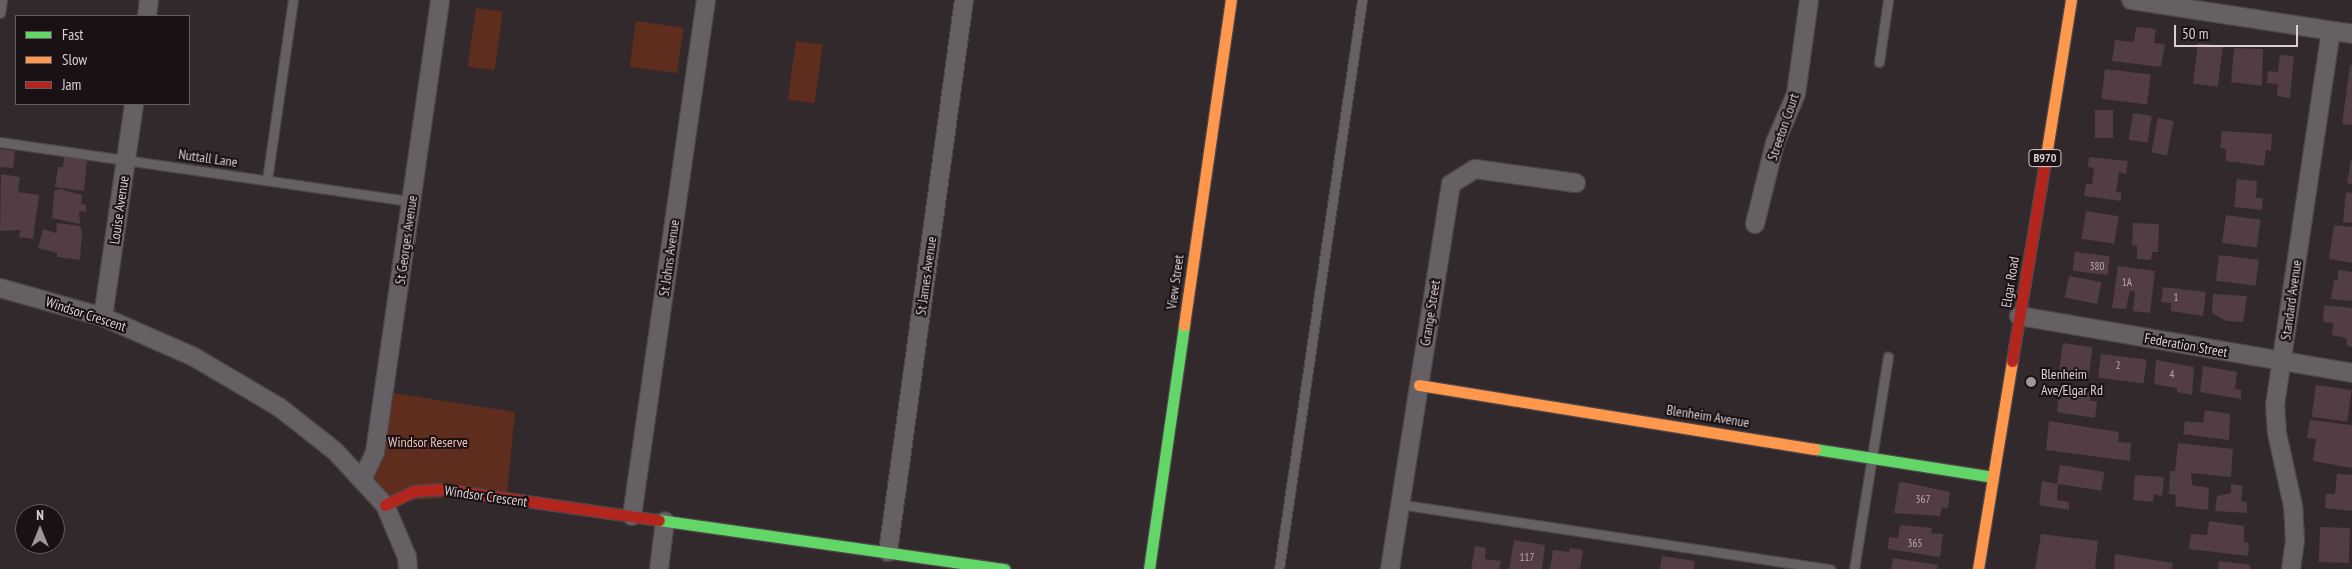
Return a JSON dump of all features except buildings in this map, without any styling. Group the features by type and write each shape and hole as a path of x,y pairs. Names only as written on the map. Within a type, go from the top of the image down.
{"street":[{"path":"147,15 149,0"},
{"name":"St Georges Avenue","path":"363,478 375,452 440,0"},
{"name":"St Johns Avenue","path":"632,516 706,0"},
{"name":"St James Avenue","path":"897,559 964,0"},
{"name":"View Street","path":"1149,569 1231,0"},
{"name":"Streeton Court","path":"1755,224 1775,143 1796,94 1809,0"},
{"name":"Elgar Road","path":"1978,569 2071,0"},
{"path":"2131,0 2352,34"},
{"name":"Standard Avenue","path":"2291,569 2295,541 2293,506 2277,433 2275,405 2331,31"},
{"name":"Louise Avenue","path":"103,317 134,105"},
{"name":"Grange Street","path":"1390,569 1451,184 1475,169 1576,183"},
{"name":"Windsor Crescent","path":"0,288 103,317 194,357 279,407 335,451 363,478 385,505 414,491 443,489 665,521 897,559 1005,569"},
{"name":"Federation Street","path":"2020,316 2352,372"},
{"name":"Blenheim Avenue","path":"1419,385 1993,477"},
{"path":"385,505 407,557 408,569"},
{"path":"659,569 665,521"}],"lane":[{"path":"0,13 2,0"},
{"path":"267,180 293,0"},
{"path":"1279,569 1362,0"},
{"path":"1879,62 1888,0"},
{"name":"Nuttall Lane","path":"0,142 411,201"},
{"path":"1854,569 1888,357"},
{"path":"1400,504 1830,569"}],"green space":[{"path":"476,8 503,12 495,70 468,66"},
{"path":"636,21 684,28 677,73 630,67"},
{"path":"796,41 823,45 815,103 788,99"},
{"name":"Windsor Reserve","path":"387,392 515,412 507,494 385,502 368,477"}],"traffic: fast":[{"path":"1149,569 1184,325"},
{"path":"1815,449 1993,477"},
{"path":"659,520 1005,569"}],"traffic: slow":[{"path":"1184,325 1231,0"},
{"path":"2045,162 2071,0"},
{"path":"1978,569 2012,361"},
{"path":"1419,385 1815,449"}],"traffic: jam":[{"path":"2012,361 2045,162"},
{"path":"385,505 414,491 443,489 659,520"}],"place":[{"name":"Blenheim Ave/Elgar Rd","path":"2031,382"}]}
